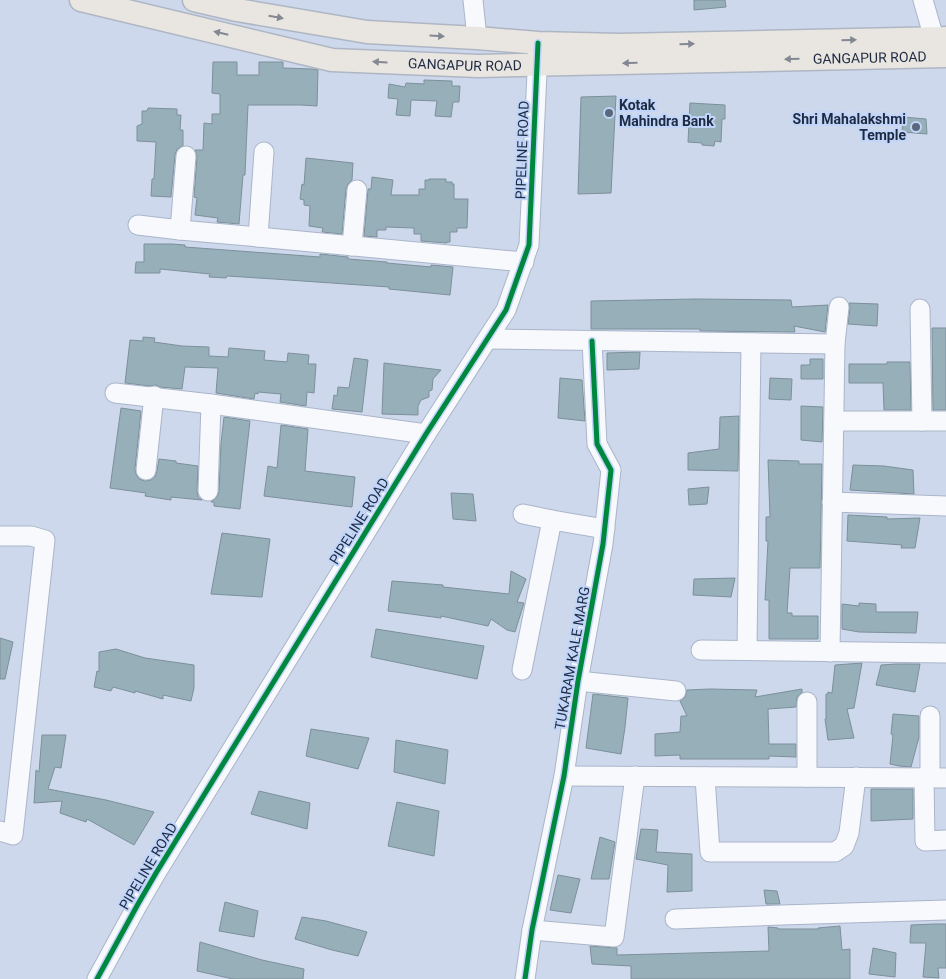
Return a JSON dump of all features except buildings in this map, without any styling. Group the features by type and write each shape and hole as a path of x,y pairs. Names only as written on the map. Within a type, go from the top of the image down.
{"main road":[{"name":"GANGAPUR ROAD","path":"81,0 144,7 332,60 478,66 537,66 941,47"},
{"name":"GANGAPUR ROAD","path":"194,0 238,10 367,32 538,43 941,47"}],"street":[{"path":"473,0 477,38"},
{"path":"923,0 941,47"},
{"name":"PIPELINE ROAD","path":"97,979 156,873 426,434 506,310 529,245 538,43"},
{"path":"258,236 264,152"},
{"path":"180,230 186,156"},
{"path":"352,246 357,190"},
{"path":"138,225 524,262"},
{"path":"830,652 835,344 839,306"},
{"path":"920,310 922,421"},
{"path":"488,339 835,344"},
{"name":"TUKARAM KALE MARG","path":"525,979 532,930 564,776 578,681 605,529 611,470 597,444 592,341"},
{"path":"747,650 751,343"},
{"path":"115,392 426,434"},
{"path":"146,470 154,396"},
{"path":"208,491 211,404"},
{"path":"834,421 946,421"},
{"path":"832,502 946,506"},
{"path":"523,514 605,529"},
{"path":"522,670 552,520"},
{"path":"0,536 32,536 45,540 7,833"},
{"path":"701,650 946,653"},
{"path":"578,681 676,691"},
{"path":"807,702 807,777"},
{"path":"930,716 933,778 925,841 946,840"},
{"path":"564,776 933,778"},
{"path":"532,930 614,937 634,776"},
{"path":"705,777 710,852 834,852 844,846 849,833 856,777"},
{"path":"675,920 946,910"}],"cycle path":[{"path":"97,979 156,873 426,434 506,310 529,245 538,43"},
{"path":"525,979 532,930 564,776 578,681 603,544 611,470 597,444 592,341"}],"place":[{"name":"Kotak Mahindra Bank","path":"609,113"},
{"name":"Shri Mahalakshmi Temple","path":"916,127"}]}
